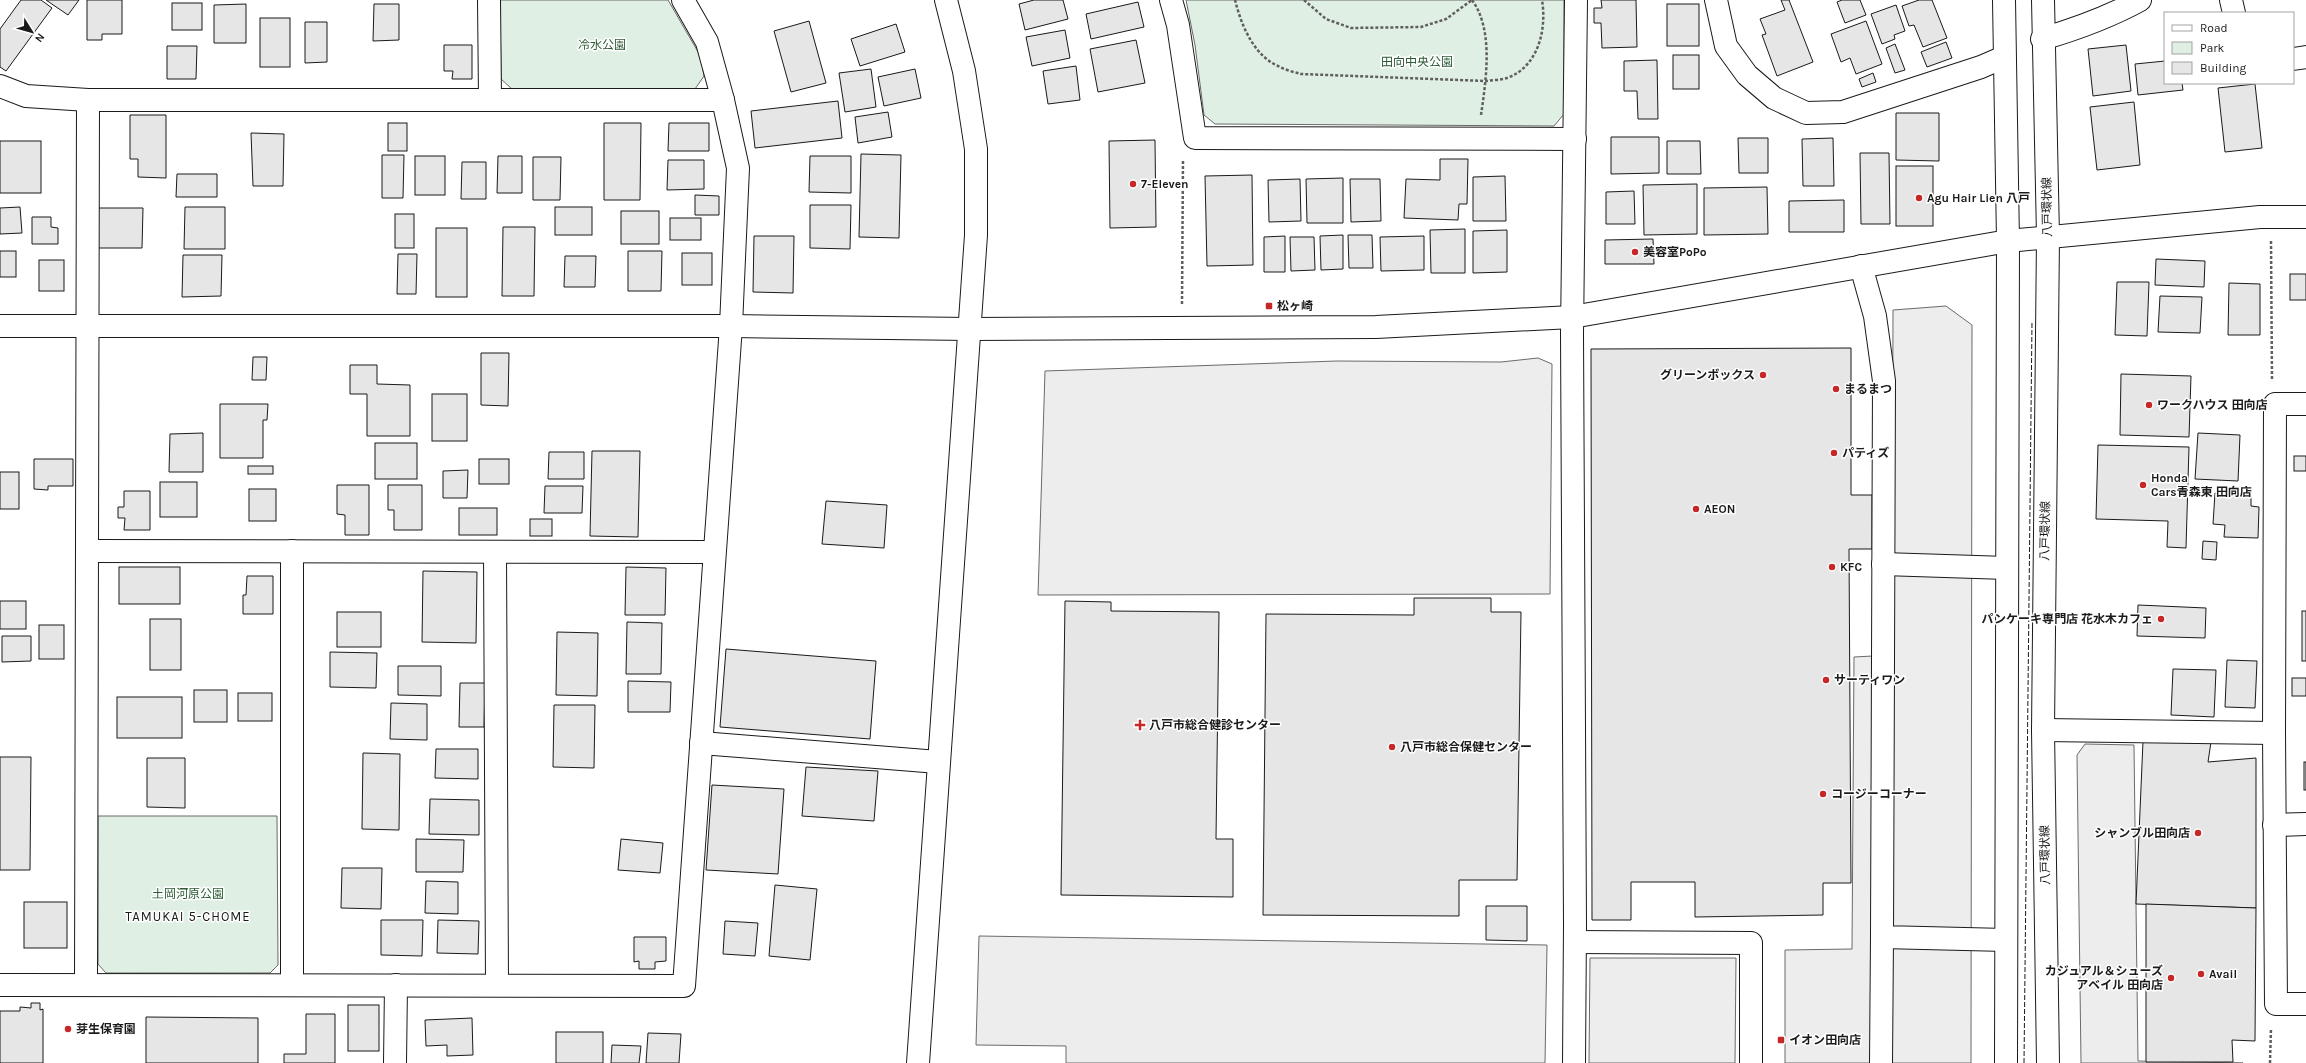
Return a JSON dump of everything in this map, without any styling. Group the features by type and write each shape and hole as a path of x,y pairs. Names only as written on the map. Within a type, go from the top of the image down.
{"street":[{"path":"489,0 490,98"},
{"path":"0,984 684,986 713,552 731,326 738,168 723,100 707,42 683,0"},
{"path":"918,1063 976,235 976,149 964,71 946,0"},
{"path":"1171,0 1178,24 1195,138 1576,139"},
{"path":"1574,1063 1575,942 1572,317 1576,139 1576,0"},
{"path":"1716,0 1726,46 1747,75 1774,98 1806,113 1843,112 2004,57"},
{"path":"2004,0 2008,241 2006,1063"},
{"name":"八戸環状線","path":"2043,0 2042,39 2048,236 2043,730 2048,1063"},
{"path":"2042,39 2071,31 2111,15 2140,0"},
{"path":"2231,0 2234,12"},
{"path":"2294,59 2306,57"},
{"path":"0,86 26,96 88,100 490,98 723,100"},
{"path":"86,985 88,100"},
{"path":"0,326 731,326 970,329 1376,327 1572,317 2008,241 2260,216 2306,217"},
{"path":"1861,266 1875,316 1884,381 1881,1063"},
{"path":"2306,404 2275,404 2274,733 2276,1004 2306,1004"},
{"path":"87,551 495,553 713,552"},
{"path":"292,551 292,984"},
{"path":"495,553 497,985"},
{"path":"1883,564 2007,568"},
{"path":"2043,730 2274,733"},
{"path":"701,743 938,762"},
{"path":"2274,825 2306,824"},
{"path":"1882,937 2006,940"},
{"path":"1575,942 1751,943 1751,1063"},
{"path":"395,1063 396,985"}],"path":[{"path":"1235,0 1240,20 1258,51 1276,66 1301,74 1486,81 1507,78 1527,66 1538,48 1542,29 1542,0"},
{"path":"1304,0 1326,19 1351,28 1421,27 1446,19 1472,0 1481,12 1485,42 1486,81 1477,139"},
{"path":"1182,304 1183,147 1195,138"},
{"path":"2271,240 2272,394 2275,404"},
{"path":"2270,1063 2271,1016 2276,1004"}],"green space":[{"name":"冷水公園","path":"500,0 668,0 701,57 704,76 695,89 512,89 501,79"},
{"name":"田向中央公園","path":"1186,0 1564,0 1564,114 1554,126 1215,124 1204,115 1195,45"},
{"name":"土岡河原公園","path":"98,816 277,816 278,965 270,973 106,973 98,964"}],"shaded area":[{"path":"1946,306 1972,325 1971,1063 1785,1063 1785,950 1852,949 1854,657 1892,655 1893,310"},
{"path":"1538,358 1552,364 1550,594 1038,595 1045,371 1337,361 1501,362"},
{"path":"2085,744 2134,745 2138,1061 2243,1063 2081,1063 2077,755"},
{"path":"979,936 1547,945 1545,1063 1066,1063 1066,1046 976,1045"},
{"path":"1590,958 1736,958 1735,1063 1589,1063"}],"building":[{"path":"21,0 41,0 52,8 6,71 0,67 0,29"},
{"path":"46,0 79,0 68,15"},
{"path":"87,0 122,0 122,34 102,34 102,40 87,40"},
{"path":"1034,0 1063,0 1068,19 1025,30 1019,4"},
{"path":"1601,0 1636,0 1637,47 1602,48 1601,23 1594,23 1594,8 1602,8"},
{"path":"1781,0 1789,0 1813,62 1777,76 1762,35 1766,34 1760,19 1785,10"},
{"path":"1842,0 1860,0 1866,15 1845,23 1837,2"},
{"path":"1919,0 1932,0 1947,38 1923,47 1914,25 1909,26 1902,6"},
{"path":"1138,2 1144,27 1091,39 1086,14"},
{"path":"172,3 202,3 202,30 172,30"},
{"path":"246,4 246,43 214,43 214,5"},
{"path":"374,4 399,4 399,40 373,41"},
{"path":"1667,4 1699,4 1699,46 1667,46"},
{"path":"1896,5 1905,31 1894,35 1895,39 1882,44 1871,14"},
{"path":"260,18 290,18 290,67 260,67"},
{"path":"809,21 826,83 791,92 774,31"},
{"path":"1866,21 1882,64 1856,74 1850,58 1841,62 1831,34"},
{"path":"305,22 327,22 327,62 305,63"},
{"path":"896,24 905,52 860,66 851,39"},
{"path":"1065,30 1070,58 1032,66 1026,37"},
{"path":"1136,40 1145,83 1098,92 1090,49"},
{"path":"1946,42 1952,58 1927,67 1921,52"},
{"path":"1895,44 1905,70 1895,73 1886,48"},
{"path":"444,45 472,45 472,79 452,79 453,71 444,71"},
{"path":"2126,45 2131,91 2093,96 2088,49"},
{"path":"167,46 197,46 196,79 167,79"},
{"path":"1673,55 1699,55 1699,89 1673,89"},
{"path":"1657,60 1658,119 1638,119 1637,91 1624,91 1624,61"},
{"path":"2164,61 2164,84 2182,84 2183,90 2138,95 2135,64"},
{"path":"1076,66 1080,100 1048,104 1043,71"},
{"path":"871,69 876,107 845,112 839,73"},
{"path":"915,69 921,98 884,106 878,77"},
{"path":"1873,73 1876,82 1862,87 1859,79"},
{"path":"2255,84 2262,148 2225,152 2218,88"},
{"path":"838,101 842,138 755,148 751,111"},
{"path":"2134,102 2140,165 2097,170 2090,107"},
{"path":"888,112 892,137 858,143 855,117"},
{"path":"1896,113 1939,113 1939,161 1896,160"},
{"path":"130,115 166,115 166,178 138,177 138,159 130,159"},
{"path":"388,123 407,123 407,151 388,151"},
{"path":"604,123 641,123 640,200 604,200"},
{"path":"669,123 709,123 709,151 668,151"},
{"path":"251,133 284,134 283,186 253,186"},
{"path":"1611,137 1659,137 1659,173 1611,174"},
{"path":"1738,138 1768,138 1768,173 1739,173"},
{"path":"1833,138 1834,186 1803,186 1802,139"},
{"name":"7-Eleven","path":"1155,140 1156,227 1110,228 1109,141"},
{"path":"0,141 41,141 41,193 0,193"},
{"path":"1667,141 1700,141 1701,174 1667,174"},
{"path":"1860,153 1889,153 1890,224 1861,224"},
{"path":"861,154 901,155 899,238 859,237"},
{"path":"382,155 404,155 403,198 382,198"},
{"path":"415,156 445,156 445,195 415,195"},
{"path":"498,156 522,156 522,193 497,193"},
{"path":"810,156 851,156 851,193 809,192"},
{"path":"533,157 561,157 560,200 533,200"},
{"path":"1440,159 1468,159 1467,204 1459,204 1458,220 1404,218 1406,179 1440,180"},
{"path":"668,160 704,160 704,189 667,190"},
{"path":"462,162 486,162 486,199 461,199"},
{"path":"1896,166 1933,166 1933,226 1896,226"},
{"path":"177,174 217,174 217,197 176,197"},
{"path":"1252,175 1253,265 1207,266 1205,176"},
{"path":"1505,176 1506,221 1473,221 1473,177"},
{"path":"1343,178 1343,223 1307,223 1306,179"},
{"path":"1300,179 1301,221 1269,222 1268,180"},
{"path":"1350,179 1380,179 1381,221 1351,222"},
{"path":"1697,184 1697,234 1644,235 1643,185"},
{"path":"1767,187 1768,234 1704,235 1704,188"},
{"path":"1634,191 1635,224 1606,224 1606,192"},
{"path":"695,195 719,196 719,215 695,215"},
{"path":"1844,200 1844,232 1789,232 1789,201"},
{"path":"810,205 851,205 850,249 810,248"},
{"path":"20,207 22,233 0,234 0,208"},
{"path":"185,207 225,207 225,249 184,249"},
{"path":"555,207 592,207 592,235 555,235"},
{"path":"98,208 143,208 142,248 97,248"},
{"path":"621,211 659,211 659,244 621,244"},
{"path":"395,214 414,214 414,248 395,248"},
{"path":"32,217 51,217 51,227 58,228 58,244 32,244"},
{"path":"670,218 701,218 701,240 670,240"},
{"path":"503,227 535,227 534,296 502,296"},
{"path":"436,228 467,228 467,297 436,297"},
{"path":"1465,229 1465,273 1431,273 1430,230"},
{"path":"1507,230 1507,272 1473,273 1473,231"},
{"path":"1343,235 1343,269 1321,270 1320,236"},
{"path":"1348,235 1372,235 1373,268 1349,268"},
{"path":"754,236 794,236 793,293 753,292"},
{"path":"1285,236 1285,272 1264,272 1264,237"},
{"path":"1424,236 1424,270 1381,271 1380,237"},
{"path":"1290,237 1314,237 1315,270 1291,271"},
{"path":"1653,239 1654,264 1605,264 1605,240"},
{"path":"0,251 16,251 16,277 0,277"},
{"path":"628,251 662,251 661,291 628,291"},
{"path":"682,253 712,253 712,285 682,285"},
{"path":"398,254 417,254 416,294 397,294"},
{"path":"183,255 222,255 221,296 182,297"},
{"path":"565,256 596,256 595,287 564,287"},
{"path":"2156,259 2205,261 2204,287 2155,285"},
{"path":"39,260 64,260 64,291 39,291"},
{"path":"2290,274 2306,274 2306,300 2290,300"},
{"path":"2117,282 2149,282 2147,336 2115,335"},
{"path":"2229,283 2260,284 2260,335 2228,335"},
{"path":"2160,296 2202,297 2200,333 2158,332"},
{"path":"1851,348 1851,495 1872,495 1872,549 1849,549 1851,883 1823,883 1823,915 1695,917 1695,882 1631,882 1631,920 1592,920 1591,349"},
{"path":"481,353 509,353 508,406 481,405"},
{"path":"253,357 267,357 266,380 252,380"},
{"path":"350,365 377,365 377,384 410,385 410,436 367,436 367,394 350,394"},
{"path":"2121,374 2191,376 2189,437 2120,435"},
{"path":"432,394 467,394 467,441 432,441"},
{"path":"220,404 268,404 267,420 263,420 263,458 220,458"},
{"path":"203,433 203,472 169,472 170,434"},
{"path":"2198,433 2240,435 2238,481 2195,479"},
{"path":"375,443 417,443 417,479 375,479"},
{"path":"2098,445 2189,447 2186,548 2167,547 2168,521 2096,519"},
{"path":"592,451 640,451 638,537 590,536"},
{"path":"549,452 584,452 584,479 548,479"},
{"path":"2294,456 2306,456 2306,471 2294,471"},
{"path":"34,459 73,459 73,486 48,486 48,490 34,489"},
{"path":"479,459 509,459 509,484 479,484"},
{"path":"248,466 273,466 273,474 248,474"},
{"path":"468,470 467,498 443,498 443,471"},
{"path":"0,472 19,472 19,509 0,509"},
{"path":"160,482 197,482 197,517 160,517"},
{"path":"337,485 369,485 369,535 345,535 345,515 337,514"},
{"path":"388,485 422,485 422,530 394,530 394,510 388,510"},
{"path":"545,486 583,486 582,513 544,513"},
{"path":"249,489 276,489 276,521 249,521"},
{"path":"124,491 150,491 150,530 124,530 125,518 118,518 118,507 124,507"},
{"path":"2215,493 2251,494 2251,506 2259,507 2258,538 2224,537 2225,525 2213,524"},
{"path":"826,501 887,505 884,548 822,544"},
{"path":"459,508 497,508 497,535 459,535"},
{"path":"530,519 552,519 552,536 530,536"},
{"path":"2203,541 2217,542 2216,560 2202,559"},
{"path":"119,567 180,567 180,604 119,604"},
{"path":"626,567 666,568 665,615 625,615"},
{"path":"423,571 477,572 476,643 422,642"},
{"path":"247,576 273,576 273,614 243,614 243,595 246,595"},
{"name":"八戸市総合保健センター","path":"1414,598 1491,598 1491,612 1521,612 1517,880 1459,880 1459,916 1263,915 1266,614 1414,615"},
{"path":"0,601 26,601 26,629 0,629"},
{"name":"八戸市総合健診センター","path":"1065,601 1111,602 1111,611 1219,612 1216,839 1233,839 1233,897 1061,895"},
{"path":"2138,605 2206,608 2205,638 2137,636"},
{"path":"2302,611 2306,611 2306,661 2302,661"},
{"path":"337,612 381,612 381,647 337,647"},
{"path":"150,619 181,619 181,670 150,670"},
{"path":"627,622 662,623 661,674 626,674"},
{"path":"39,625 64,625 64,659 39,659"},
{"path":"557,632 598,633 597,696 556,695"},
{"path":"2,636 31,636 31,661 2,662"},
{"path":"726,649 876,661 870,739 720,727"},
{"path":"330,652 377,653 376,688 330,687"},
{"path":"2227,660 2257,661 2255,708 2225,707"},
{"path":"398,666 441,666 441,696 398,695"},
{"path":"2173,669 2216,670 2214,717 2171,715"},
{"path":"2292,678 2306,678 2306,696 2292,696"},
{"path":"628,681 671,682 670,712 628,712"},
{"path":"460,683 485,683 484,727 459,727"},
{"path":"194,690 227,690 227,722 194,722"},
{"path":"238,693 272,693 272,721 238,721"},
{"path":"117,697 182,697 182,738 117,738"},
{"path":"391,703 427,704 427,740 390,739"},
{"path":"554,705 595,705 594,768 553,767"},
{"name":"シャンブル田向店","path":"2143,741 2211,742 2208,762 2256,758 2256,908 2136,904"},
{"path":"436,749 478,749 478,779 435,778"},
{"path":"363,753 400,754 399,830 362,829"},
{"path":"0,757 31,757 30,870 0,870"},
{"path":"147,758 185,758 185,808 147,807"},
{"path":"2304,762 2306,762 2306,790 2304,790"},
{"path":"806,767 878,771 874,821 802,816"},
{"path":"712,785 784,789 778,874 706,870"},
{"path":"430,799 479,800 479,835 429,834"},
{"path":"416,839 464,840 463,872 416,872"},
{"path":"621,839 663,843 660,873 618,870"},
{"path":"342,868 382,868 381,909 341,908"},
{"path":"426,881 458,882 458,914 425,913"},
{"path":"775,885 817,889 810,960 769,956"},
{"path":"24,902 67,902 67,948 24,948"},
{"name":"Avail","path":"2146,904 2256,908 2255,1041 2232,1040 2233,1062 2146,1062"},
{"path":"1486,906 1527,906 1527,941 1486,940"},
{"path":"381,920 423,920 422,956 381,955"},
{"path":"438,920 479,921 478,954 437,953"},
{"path":"725,921 758,923 755,956 723,954"},
{"path":"634,937 666,937 666,961 655,962 655,969 639,969 639,961 634,962"},
{"path":"31,1003 40,1003 40,1010 43,1009 43,1063 0,1063 0,1011 20,1011 20,1007 31,1008"},
{"path":"348,1005 379,1005 379,1051 348,1051"},
{"path":"306,1014 335,1014 335,1063 284,1063 284,1054 306,1054"},
{"path":"146,1017 258,1018 258,1063 146,1063"},
{"path":"472,1018 473,1055 447,1056 447,1045 426,1046 425,1020"},
{"path":"556,1032 603,1032 603,1063 556,1063"},
{"path":"648,1033 681,1034 679,1063 646,1063"},
{"path":"612,1045 641,1046 639,1063 611,1063"}],"fence":[{"path":"2024,1063 2032,321"}],"place":[{"name":"7-Eleven","path":"1133,184"},
{"name":"Agu Hair Lien 八戸","path":"1919,198"},
{"name":"美容室PoPo","path":"1635,252"},
{"name":"松ヶ崎","path":"1269,306"},
{"name":"グリーンボックス","path":"1763,375"},
{"name":"まるまつ","path":"1836,389"},
{"name":"ワークハウス 田向店","path":"2149,405"},
{"name":"パティズ","path":"1834,453"},
{"name":"Honda Cars青森東 田向店","path":"2143,485"},
{"name":"AEON","path":"1696,509"},
{"name":"KFC","path":"1832,567"},
{"name":"パンケーキ専門店 花水木カフェ","path":"2161,619"},
{"name":"サーティワン","path":"1826,680"},
{"name":"八戸市総合健診センター","path":"1140,725"},
{"name":"八戸市総合保健センター","path":"1392,747"},
{"name":"コージーコーナー","path":"1823,794"},
{"name":"シャンブル田向店","path":"2198,833"},
{"name":"Avail","path":"2201,974"},
{"name":"カジュアル＆シューズ アベイル 田向店","path":"2171,978"},
{"name":"芽生保育園","path":"68,1029"},
{"name":"イオン田向店","path":"1781,1040"}],"district":[{"name":"TAMUKAI 5-CHOME","path":"188,916"}]}
